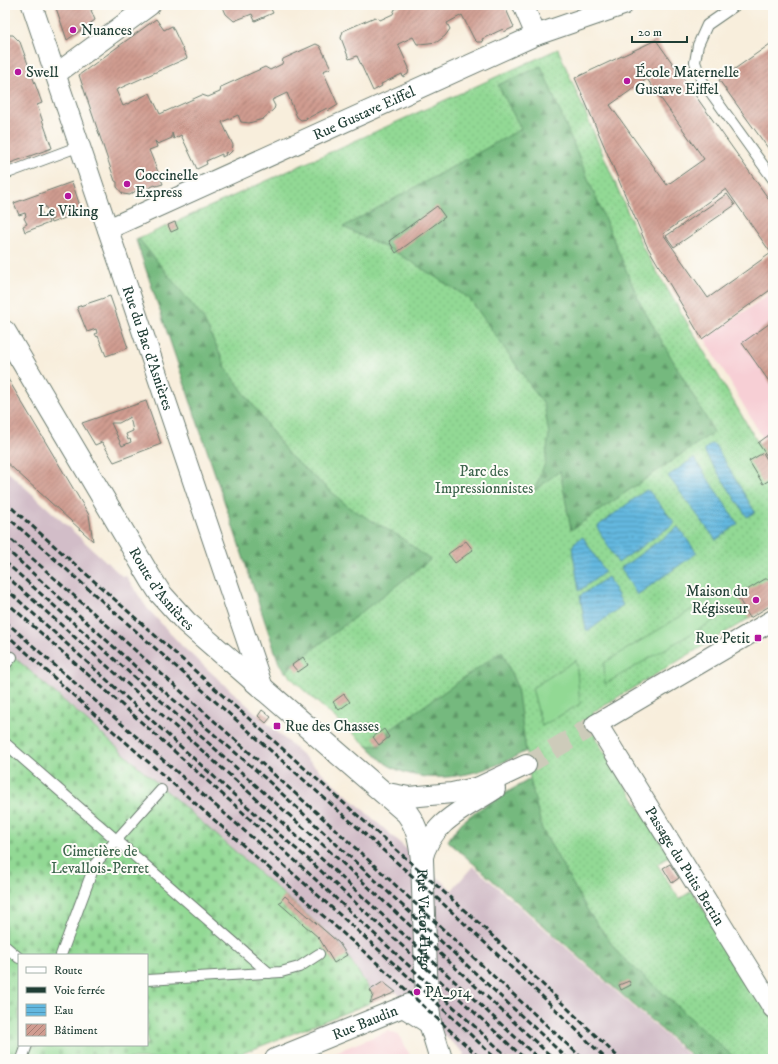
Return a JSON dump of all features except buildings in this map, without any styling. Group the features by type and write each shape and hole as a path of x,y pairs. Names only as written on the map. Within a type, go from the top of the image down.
{"main road":[{"name":"Route d'Asnières","path":"5,332 160,593 186,622 382,792"},
{"path":"382,792 407,813 421,817"},
{"name":"Rue Victor Hugo","path":"421,817 427,998 430,1023 441,1059"},
{"path":"408,1006 430,1023"}],"street":[{"name":"Rue du Bac d’Asnières","path":"32,5 264,691"},
{"path":"56,74 150,5"},
{"path":"523,5 536,35"},
{"name":"Rue Gustave Eiffel","path":"108,229 536,35 623,5"},
{"name":"Passage du Puits Bertin","path":"773,621 596,725 773,1008"},
{"path":"382,792 409,797 421,817"},
{"name":"Rue Baudin","path":"275,1059 408,1006"}],"lane":[{"path":"736,5 707,25 698,45 695,62 701,79 773,180"},
{"path":"5,174 80,146"},
{"path":"5,743 269,973"},
{"path":"61,954 95,864 161,790"},
{"path":"5,946 18,957"},
{"path":"148,980 282,972 299,967 320,954"},
{"path":"22,1059 27,1046"}],"shaded area":[{"path":"773,291 773,456 705,339"},
{"path":"5,469 123,577 126,576 147,608 183,647 452,890 473,866 693,1059 465,1059 463,1056 464,1053 391,988 370,990 339,943 5,649"},
{"path":"388,1031 398,1034 412,1059 318,1059"}],"green space":[{"name":"Parc des Impressionnistes","path":"558,49 643,248 758,443 773,465 773,604 593,712 596,739 670,856 657,864 679,899 692,891 773,1019 773,1059 695,1059 448,841 454,831 473,813 530,779 526,751 495,766 460,775 424,777 406,773 384,762 301,687 279,663 136,240"},
{"path":"541,66 640,303 714,432 571,530 560,471 534,491 545,463 549,434 544,405 470,299 399,254 343,227 521,129 498,85"},
{"path":"139,239 203,318 227,369 289,455 350,508 402,538 430,560 292,665 286,673 279,663 136,240"},
{"path":"709,599 720,617 605,684 604,663"},
{"name":"Cimetière de Levallois-Perret","path":"5,649 339,943 373,995 370,1003 228,1059 5,1059"},
{"path":"502,651 517,687 526,751 494,766 460,775 442,777 407,773 390,766 367,746 379,745 389,737 387,732"},
{"path":"576,660 580,704 542,726 532,688"},
{"path":"530,779 542,829 588,911 619,954 736,1059 695,1059 448,841 462,822"}],"water":[{"path":"711,444 715,445 755,512 747,517 705,453 705,449"},
{"path":"694,458 738,524 716,540 668,476"},
{"path":"646,490 649,491 675,523 618,563 598,529 598,526"},
{"path":"678,527 697,553 637,595 621,568"},
{"path":"583,537 605,572 579,591 572,547 575,542"},
{"path":"608,577 623,605 590,630 586,630 580,596"}],"tunnel":[{"path":"526,765 595,725"}],"railway":[{"path":"5,502 481,925 620,1059"},
{"path":"5,515 437,898 544,998 606,1059"},
{"path":"5,534 336,830 583,1059"},
{"path":"5,548 147,677 265,778 568,1059"},
{"path":"5,562 323,845 554,1059"},
{"path":"5,575 251,794 539,1059"},
{"path":"5,588 242,802 309,860 525,1059"},
{"path":"5,601 238,808 510,1059"},
{"path":"5,621 376,947 496,1059"},
{"path":"5,633 105,724 378,964 481,1059"}],"place":[{"name":"Nuances","path":"73,30"},
{"name":"Swell","path":"18,72"},
{"name":"École Maternelle Gustave Eiffel","path":"627,81"},
{"name":"Coccinelle Express","path":"127,184"},
{"name":"Le Viking","path":"68,196"},
{"name":"Maison du Régisseur","path":"756,600"},
{"name":"Rue Petit","path":"758,638"},
{"name":"Rue des Chasses","path":"277,726"},
{"name":"PA_914","path":"417,992"}]}
